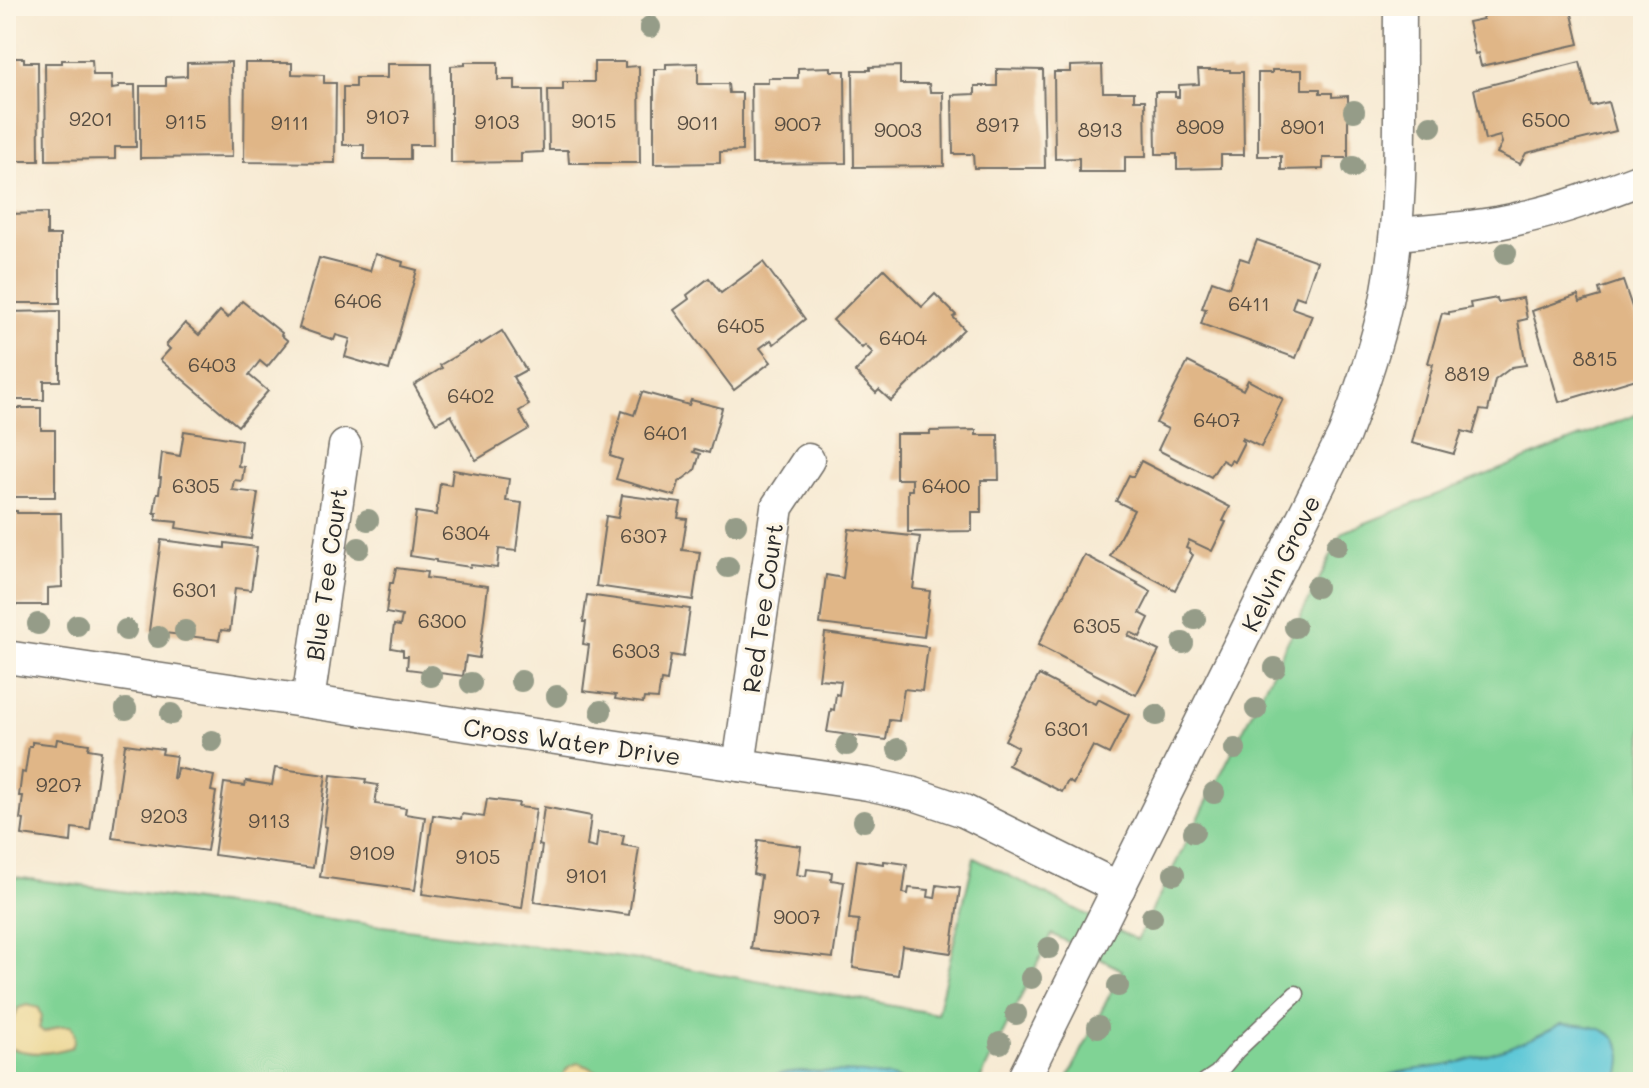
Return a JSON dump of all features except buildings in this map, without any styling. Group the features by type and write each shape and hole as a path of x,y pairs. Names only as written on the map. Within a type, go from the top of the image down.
{"street":[{"name":"Kelvin Grove","path":"1022,1082 1344,435 1369,368 1385,304 1396,234 1400,6"},
{"path":"1396,234 1463,229 1524,218 1587,200 1643,178"},
{"name":"Blue Tee Court","path":"308,701 345,446"},
{"name":"Red Tee Court","path":"739,765 777,507 808,460"},
{"name":"Cross Water Drive","path":"6,657 868,784 914,794 964,811 1119,888"}],"lane":[{"path":"1205,1082 1217,1074 1237,1050 1296,994"}],"green space":[{"path":"1643,412 1643,1082 1066,1082 1122,970 1052,934 979,1082 6,1082 6,876 646,961 937,1014 974,858 1137,940 1343,532"}],"sand":[{"path":"27,1005 39,1008 42,1017 39,1028 44,1032 71,1026 75,1036 72,1047 39,1053 6,1047 6,1026 13,1022 18,1008"},
{"path":"580,1063 606,1074 611,1082 562,1082 567,1069"}],"water":[{"path":"1561,1024 1596,1028 1617,1041 1622,1054 1618,1082 1375,1082 1401,1072 1448,1065 1492,1053"},
{"path":"803,1071 863,1073 903,1082 764,1082 777,1074"}]}
